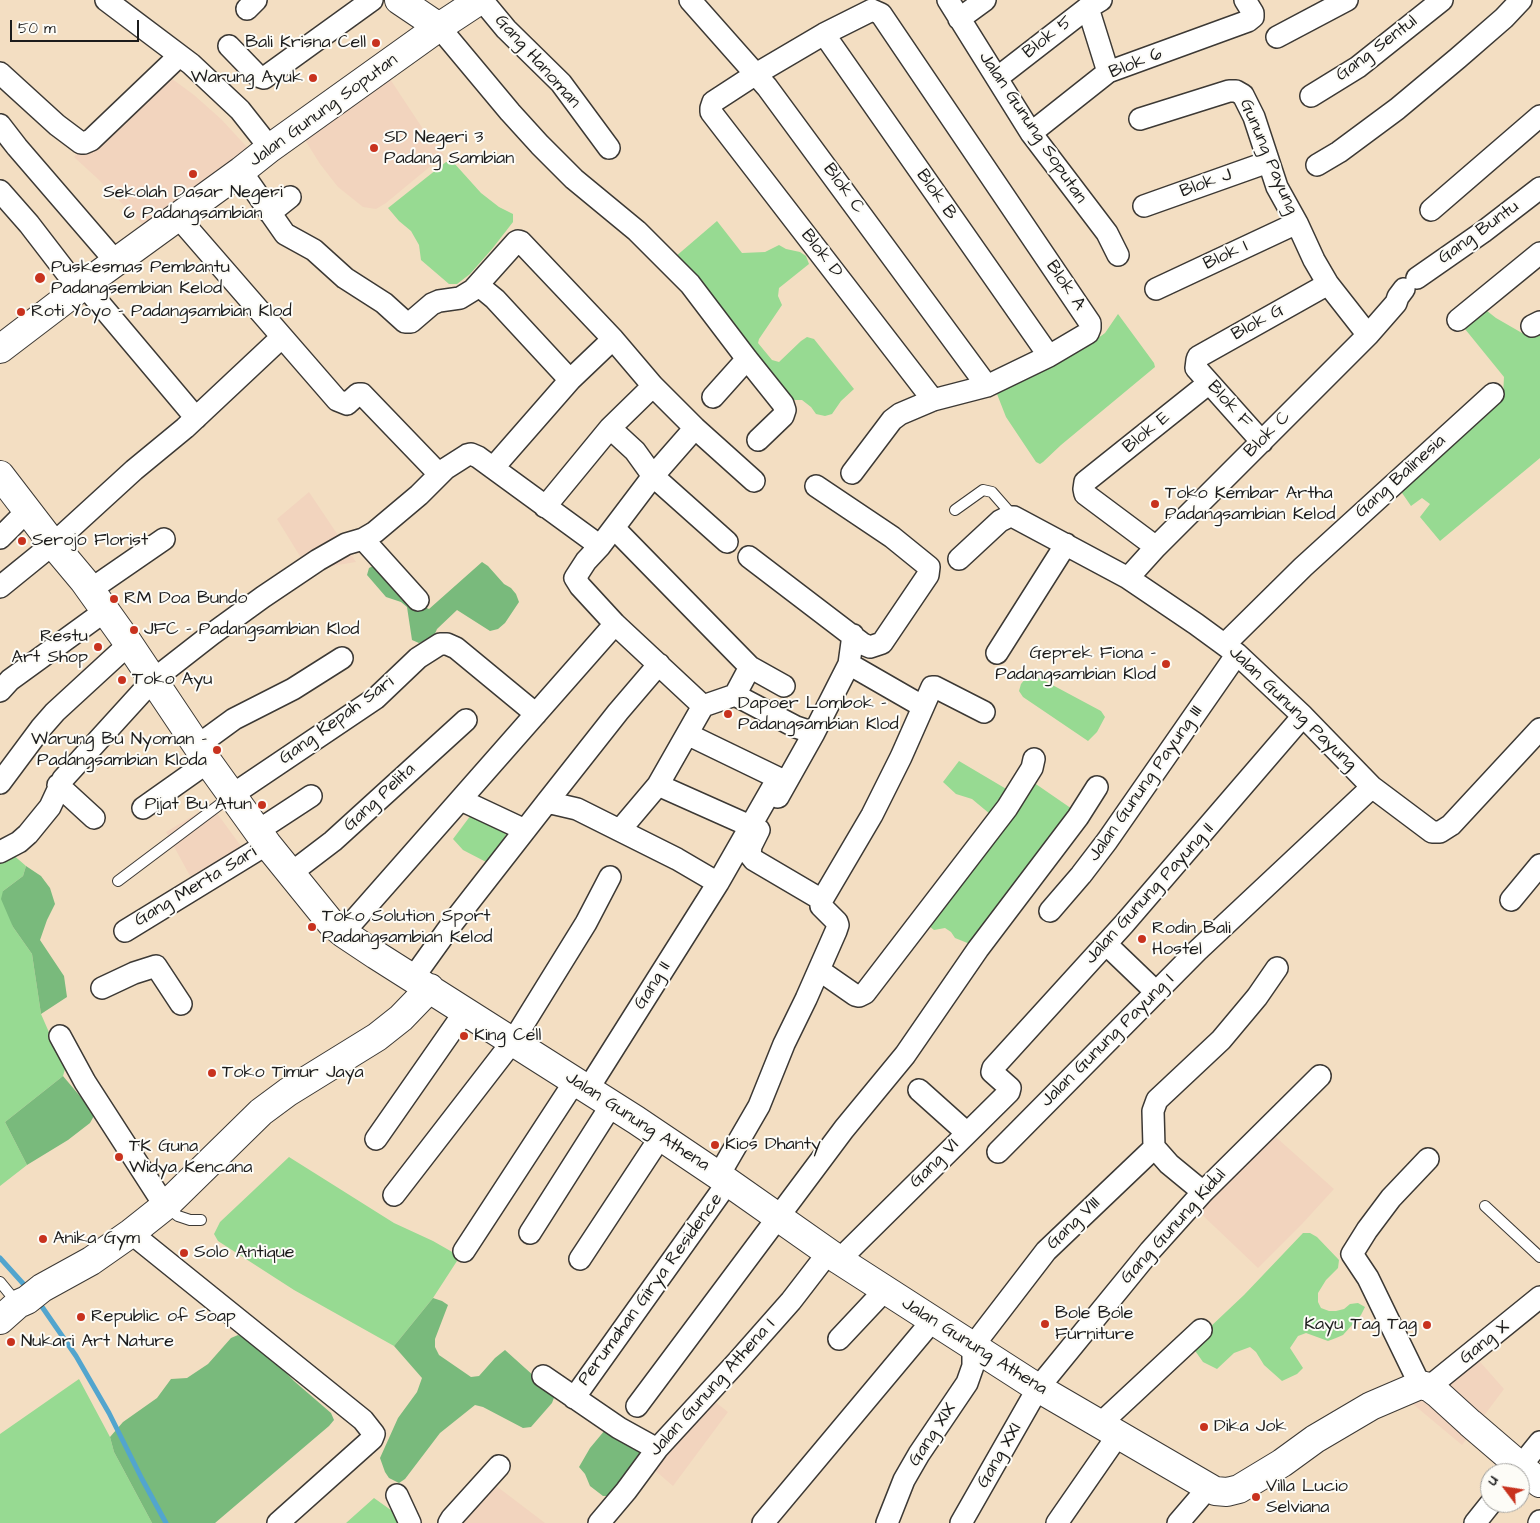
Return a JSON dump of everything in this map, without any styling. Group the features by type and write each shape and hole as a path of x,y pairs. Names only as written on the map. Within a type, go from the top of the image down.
{"street":[{"path":"106,0 191,64 240,110 270,148"},
{"path":"229,46 258,76 264,78 372,0"},
{"name":"Jalan Gunung Soputan","path":"0,349 270,148 428,35 481,0"},
{"name":"Gang Hanoman","path":"481,0 506,29 561,83 609,148"},
{"name":"Blok C","path":"690,0 767,87 987,386"},
{"name":"Jalan Gunung Soputan","path":"948,0 1031,133 1107,233 1118,255"},
{"path":"959,19 985,0"},
{"path":"1277,37 1347,0"},
{"name":"Gang Sentul","path":"1311,96 1358,67 1442,0"},
{"path":"1317,166 1396,109 1484,35 1521,0"},
{"path":"401,2 428,35 574,179 637,231 690,284 783,404 785,410 783,416 758,440"},
{"path":"1094,4 1108,72"},
{"name":"Blok 5","path":"997,78 1094,4"},
{"name":"Blok 6","path":"1031,133 1108,72 1248,22 1249,9"},
{"name":"Blok A","path":"824,34 872,10 881,14 1090,323 1088,332 1049,356 987,386 933,400 900,414 892,420 852,473"},
{"path":"756,74 824,34"},
{"name":"Blok B","path":"824,34 1049,356"},
{"path":"0,73 57,125 81,143 84,143 91,140 179,56"},
{"name":"Blok D","path":"756,74 713,102 711,112 933,400"},
{"name":"Gunung Payung","path":"1140,119 1230,91 1236,91 1243,95 1247,99 1254,116 1277,187 1297,223 1314,260 1328,284 1368,335"},
{"path":"1432,210 1540,116"},
{"path":"0,124 17,147 117,263"},
{"name":"Blok J","path":"1144,206 1268,162"},
{"path":"241,171 286,234 314,250 344,278 384,303 405,322 411,322 432,304 460,298 478,285 516,242 519,241 613,339 653,386 695,428 754,481"},
{"name":"Gang Buntu","path":"1410,284 1484,232 1540,188"},
{"path":"0,191 196,418"},
{"path":"270,213 290,198"},
{"path":"178,216 337,400 347,404 358,394 362,394 439,474"},
{"name":"Blok I","path":"1156,289 1297,223"},
{"path":"1458,320 1540,253"},
{"name":"Blok G","path":"1202,376 1198,357 1328,284"},
{"name":"Blok C","path":"1128,578 1156,547 1368,335 1410,284"},
{"path":"478,285 494,299 570,380"},
{"path":"0,587 53,544 148,458 196,418 282,337"},
{"path":"493,468 570,380 613,339"},
{"path":"713,397 747,359"},
{"name":"Blok F","path":"1202,376 1262,442"},
{"name":"Blok E","path":"1156,547 1085,494 1085,482 1202,376"},
{"path":"545,507 610,428 653,386"},
{"name":"Gang Balinesia","path":"1231,649 1303,567 1493,394"},
{"path":"610,428 635,451 653,476 727,542"},
{"path":"695,428 653,476 600,546 586,561 575,578 580,586 616,624 704,706"},
{"path":"0,852 19,842 43,817 54,800 58,785 153,680 212,634 318,560 346,544 363,539 388,522 439,474 467,455 471,454 493,468 600,546"},
{"name":"Jalan Gunung Athena","path":"0,475 129,644 202,754 263,837 325,916 343,933 661,1136 724,1178 833,1257 932,1321 1038,1388 1215,1491 1227,1492 1239,1489 1282,1463 1315,1439 1371,1406 1424,1386"},
{"path":"749,557 870,647 882,643 928,575 929,568 892,537 816,486"},
{"path":"0,538 27,511"},
{"path":"959,559 1000,521 1008,517 1014,517"},
{"name":"Jalan Gunung Payung","path":"1014,517 1128,578 1231,649 1303,716 1372,787 1432,832 1440,832 1451,825 1540,729"},
{"path":"614,528 750,667 784,686"},
{"path":"0,691 164,539"},
{"path":"363,539 418,600"},
{"path":"997,653 1066,544"},
{"path":"343,933 616,624"},
{"path":"853,636 849,664 814,733 751,846 750,855 754,860 822,900 872,815 932,688 934,687 984,712"},
{"path":"0,783 55,712 129,644"},
{"name":"Gang Kepah Sari","path":"232,795 376,698 418,658 440,644 447,644 456,648 536,714"},
{"name":"Jalan Gunung Payung III","path":"1050,911 1082,875 1107,841 1231,649"},
{"path":"143,808 202,754 234,719 293,689 342,658"},
{"path":"22,1303 91,1261 131,1233 165,1206 261,1112 288,1092 377,1037 401,1018 451,925 618,712 659,664"},
{"path":"849,664 922,706"},
{"path":"620,830 658,785 704,706 735,695 750,667"},
{"path":"735,695 796,727 814,733"},
{"name":"Jalan Gunung Payung II","path":"993,1068 1207,830 1303,716"},
{"name":"Gang Pelita","path":"291,873 333,841 466,720"},
{"name":"Gang II","path":"464,1251 581,1085 718,884 778,778 687,734"},
{"path":"819,970 855,996 865,993 1007,808 1032,768 1034,759"},
{"path":"58,785 94,818"},
{"path":"658,785 750,826"},
{"path":"636,1406 844,1128 904,1055 978,949 1078,816 1097,787"},
{"name":"Jalan Gunung Payung I","path":"998,1152 1197,950 1372,787"},
{"name":"Gang Merta Sari","path":"125,931 263,837 312,796"},
{"path":"461,800 525,830"},
{"path":"547,802 576,808 677,858 718,884"},
{"path":"1510,900 1540,865"},
{"path":"394,1195 513,1041 586,923 610,877"},
{"name":"Perumahan Girya Residence","path":"574,1398 724,1178 759,1106 784,1044 838,925 821,906 822,900"},
{"path":"1106,944 1156,992"},
{"path":"102,988 134,973 156,966 181,1004"},
{"path":"1203,1192 1169,1164 1154,1147 1153,1111 1157,1100 1221,1040 1257,997 1277,968"},
{"path":"376,1139 466,1010"},
{"path":"60,1036 85,1082 165,1206"},
{"name":"Gang VI","path":"833,1257 967,1133 1010,1090 992,1072 993,1068"},
{"name":"Gang Gunung Kidul","path":"1038,1388 1150,1251 1203,1192 1320,1076"},
{"path":"919,1090 967,1133"},
{"path":"530,1234 612,1104"},
{"path":"580,1259 661,1136"},
{"name":"Gang VIII","path":"972,1346 1046,1251 1154,1147"},
{"path":"1428,1159 1391,1198 1352,1254 1368,1278 1424,1386 1512,1463"},
{"path":"131,1233 363,1420 374,1434 372,1439 278,1523"},
{"name":"Jalan Gunung Athena I","path":"599,1523 626,1492 657,1449 790,1301 833,1257"},
{"path":"839,1339 885,1290"},
{"name":"Gang X","path":"1424,1386 1540,1297"},
{"path":"763,1523 932,1321"},
{"path":"1057,1523 1109,1430 1201,1330"},
{"name":"Gang XIX","path":"887,1523 904,1480 967,1383 973,1366 972,1346"},
{"path":"543,1376 619,1428 657,1449"},
{"name":"Gang XXI","path":"961,1523 1038,1388"},
{"path":"1530,1463 1540,1442"},
{"path":"449,1523 499,1466"},
{"path":"1178,1523 1208,1488"},
{"path":"396,1495 410,1523"},
{"path":"1475,1523 1483,1513"}],"lane":[{"path":"954,510 983,490 992,492 1014,517"},
{"path":"118,881 232,795"},
{"path":"165,1206 178,1216 190,1220 201,1220"},
{"path":"1485,1206 1540,1257"},
{"path":"0,1282 22,1303"}],"shaded area":[{"path":"160,70 194,95 221,119 259,160 155,237 74,157"},
{"name":"SD Negeri 3 Padang Sambian","path":"390,79 423,129 444,155 386,203 376,209 363,207 338,187 320,164 305,140"},
{"path":"309,492 356,562 331,566 311,574 277,519"},
{"path":"211,805 246,853 195,885 166,832"},
{"path":"1268,1130 1334,1189 1258,1268 1195,1208"},
{"path":"1474,1355 1504,1389 1462,1445 1408,1400"},
{"path":"709,1397 728,1412 673,1486 651,1467"},
{"path":"491,1482 545,1523 450,1523"}],"green space":[{"path":"446,162 454,163 481,193 499,207 513,214 513,222 492,249 470,274 457,284 449,284 421,260 419,245 411,231 388,208"},
{"path":"717,221 742,253 765,252 779,245 806,256 809,264 779,288 778,296 782,305 758,343 772,360 779,362 807,337 814,339 854,389 841,401 832,414 825,416 816,414 802,400 789,400 675,257"},
{"path":"1482,307 1496,318 1522,333 1540,330 1540,458 1440,541 1420,517 1430,504 1422,498 1411,506 1400,490 1503,396 1504,377 1465,329 1468,319"},
{"path":"1118,314 1155,367 1043,462 1040,464 1036,462 1006,417 997,394 1002,386 1082,350 1105,333"},
{"path":"482,562 516,594 519,602 505,623 498,629 490,631 457,610 437,629 434,636 419,643 412,640 407,607 401,602 386,597 367,575 369,568 375,565 417,604 429,609"},
{"path":"1030,673 1101,711 1105,717 1097,732 1088,741 1023,697 1019,691 1021,684"},
{"path":"959,761 1008,790 990,814 972,799 956,794 943,782"},
{"path":"1030,780 1075,811 970,944 955,938 945,928 934,930 924,922"},
{"path":"474,811 508,831 488,863 463,850 453,839"},
{"path":"11,853 26,866 23,876 3,891 13,927 32,954 41,1014 65,1069 63,1076 5,1122 27,1165 0,1186 0,856"},
{"path":"26,866 41,876 50,888 55,904 40,940 64,976 67,997 41,1014 32,954 13,927 1,899 3,891 23,876"},
{"path":"63,1076 95,1114 90,1123 68,1140 27,1165 5,1122"},
{"path":"289,1157 394,1223 454,1253 457,1261 433,1298 394,1346 294,1290 218,1241 214,1234 220,1222"},
{"path":"1303,1233 1310,1233 1317,1237 1339,1260 1338,1268 1326,1280 1318,1293 1318,1302 1321,1308 1336,1311 1344,1309 1350,1304 1358,1303 1365,1307 1361,1315 1343,1335 1328,1341 1306,1333 1298,1336 1290,1348 1303,1368 1297,1374 1282,1381 1264,1365 1256,1352 1250,1347 1234,1353 1217,1369 1203,1362 1191,1345 1244,1295"},
{"path":"433,1298 448,1305 435,1339 435,1347 439,1355 471,1377 479,1376 505,1350 555,1395 552,1403 531,1427 523,1428 483,1407 475,1405 440,1433 405,1479 399,1483 389,1478 380,1458 398,1418 417,1392 422,1378 394,1346"},
{"path":"238,1335 258,1344 294,1381 331,1413 334,1420 215,1523 152,1523 114,1452 110,1437 123,1422 157,1398 171,1379 187,1378 208,1364 231,1338"},
{"path":"79,1379 110,1437 114,1452 152,1523 0,1523 0,1434"},
{"path":"605,1430 639,1449 640,1453 611,1493 603,1496 590,1486 585,1474 579,1467 590,1448"},
{"path":"374,1498 395,1513 400,1523 346,1523"}],"waterway":[{"path":"0,1258 28,1289"},
{"path":"38,1301 76,1356 109,1413 166,1523"}],"place":[{"name":"Bali Krisna Cell","path":"376,43"},
{"name":"Warung Ayuk","path":"313,78"},
{"name":"SD Negeri 3 Padang Sambian","path":"374,148"},
{"name":"Sekolah Dasar Negeri 6 Padangsambian","path":"193,174"},
{"name":"Puskesmas Pembantu Padangsembian Kelod","path":"40,278"},
{"name":"Roti Yoyo - Padangsambian Klod","path":"21,312"},
{"name":"Toko Kembar Artha Padangsambian Kelod","path":"1155,504"},
{"name":"Serojo Florist","path":"22,541"},
{"name":"RM Doa Bundo","path":"114,599"},
{"name":"JFC - Padangsambian Klod","path":"134,630"},
{"name":"Restu Art Shop","path":"98,647"},
{"name":"Geprek Fiona - Padangsambian Klod","path":"1166,664"},
{"name":"Toko Ayu","path":"122,680"},
{"name":"Dapoer Lombok - Padangsambian Klod","path":"728,714"},
{"name":"Warung Bu Nyoman - Padangsambian Kloda","path":"217,750"},
{"name":"Pijat Bu Atun","path":"262,805"},
{"name":"Toko Solution Sport Padangsambian Kelod","path":"312,927"},
{"name":"Rodin Bali Hostel","path":"1142,939"},
{"name":"King Cell","path":"464,1036"},
{"name":"Toko Timur Jaya","path":"212,1073"},
{"name":"Kios Dhanty","path":"715,1145"},
{"name":"TK Guna Widya Kencana","path":"119,1157"},
{"name":"Anika Gym","path":"43,1239"},
{"name":"Solo Antique","path":"184,1253"},
{"name":"Republic of Soap","path":"81,1317"},
{"name":"Bole Bole Furniture","path":"1045,1324"},
{"name":"Kayu Tag Tag","path":"1427,1325"},
{"name":"Nukari Art Nature","path":"11,1342"},
{"name":"Dika Jok","path":"1204,1427"},
{"name":"Villa Lucio Selviana","path":"1256,1497"}]}
